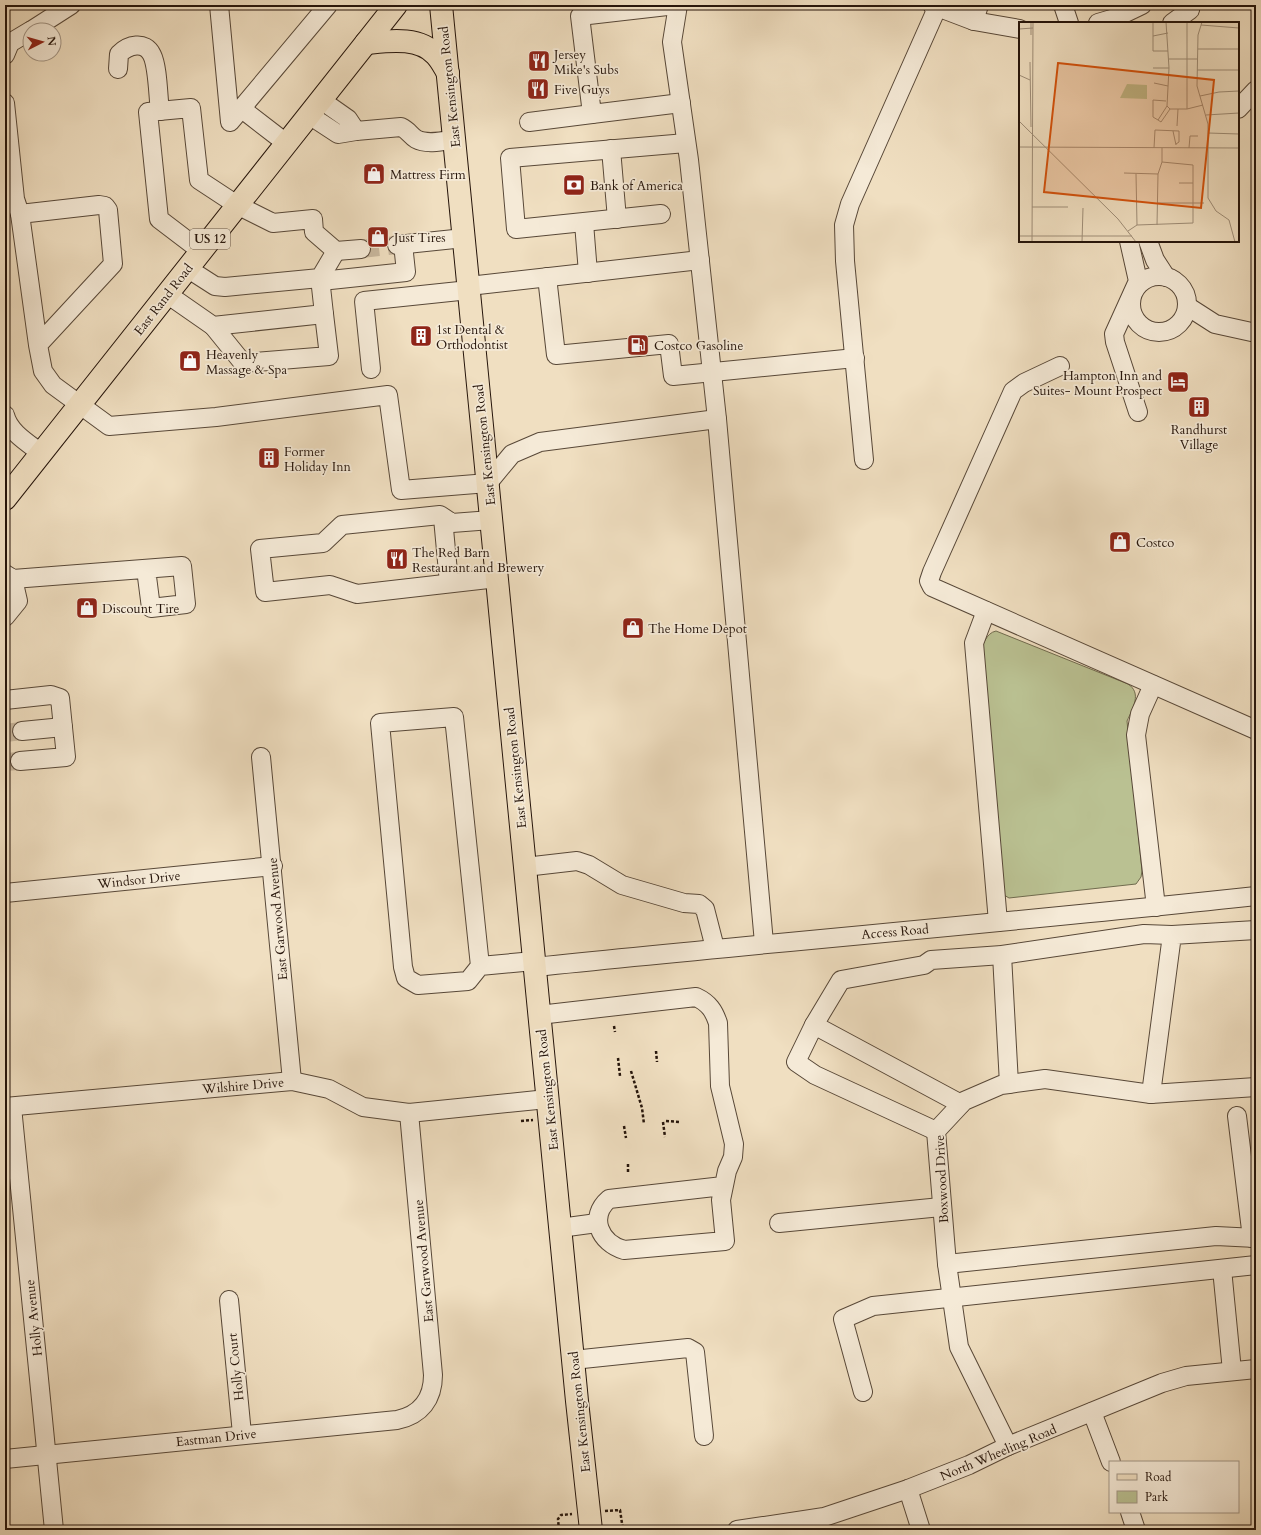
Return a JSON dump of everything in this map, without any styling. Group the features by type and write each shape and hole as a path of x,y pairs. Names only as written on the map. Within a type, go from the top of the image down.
{"main road":[{"name":"East Rand Road","path":"7,491 41,453 396,5"},
{"name":"East Kensington Road","path":"441,5 547,1099 591,1530"},
{"path":"366,43 390,41 416,43 428,47 436,55 448,73"}],"street":[{"path":"45,22 71,5"},
{"path":"219,5 230,122 328,5"},
{"path":"592,114 580,16 677,5 672,42 686,143 718,419 764,943"},
{"path":"1063,5 1069,22"},
{"path":"1101,22 1115,18 1142,5"},
{"path":"864,460 846,269 844,225 850,204 934,7 977,13 1019,29"},
{"path":"1174,22 1190,13"},
{"path":"5,55 10,43 22,36"},
{"path":"118,70 119,54 126,47 135,45 143,46 152,54 159,219 201,251"},
{"path":"1239,108 1256,90"},
{"path":"5,103 15,199 20,214 43,371 53,385 109,426 216,417 388,395 401,490 488,483 512,454 540,442 718,419"},
{"path":"529,122 681,103"},
{"path":"154,112 191,108 199,180 237,205 273,223 313,219 314,232 336,251 361,248"},
{"path":"315,108 348,119 356,131 401,127 407,129 416,139 423,141 455,139"},
{"path":"242,109 286,143"},
{"path":"661,214 584,223 516,228 510,158 686,143"},
{"path":"611,150 617,219"},
{"path":"20,214 99,205 105,206 108,210 113,264 38,345"},
{"path":"584,223 588,272"},
{"path":"187,268 215,286 225,287 406,272 400,245 464,238"},
{"path":"1129,242 1138,281 1133,295 1114,334 1117,351 1138,412"},
{"path":"1148,242 1155,260 1166,277"},
{"path":"167,294 213,326 243,363 329,356 321,279 336,251"},
{"path":"371,369 364,301 547,277 700,260"},
{"path":"547,277 556,355 669,344 673,376 855,358"},
{"path":"1170,329 1182,320 1186,306 1184,291 1173,280 1166,277 1154,277 1142,282 1133,295 1133,313 1144,327 1157,331 1215,324 1256,333"},
{"path":"1186,306 1215,324"},
{"path":"213,326 324,314"},
{"path":"1060,366 1024,383 1013,390 929,581 932,587 986,612 1076,660 1153,685 1256,730"},
{"path":"5,415 6,420 18,435 41,453"},
{"path":"492,520 452,523 440,515 342,525 323,542 260,548 265,592 330,585 357,594 497,578"},
{"path":"443,518 449,583"},
{"path":"5,617 18,601 9,577 146,569"},
{"path":"986,612 974,643 998,922"},
{"path":"1153,685 1140,714 1136,735 1156,907"},
{"path":"5,700 51,695 60,698 66,757 20,761"},
{"path":"454,717 480,966 468,981 418,985 406,978 403,967 380,723 454,717"},
{"path":"22,731 63,727"},
{"name":"East Garwood Avenue","path":"261,757 292,1081"},
{"path":"526,871 577,861 589,865 622,885 684,903 699,904 705,909 715,948"},
{"name":"Windsor Drive","path":"5,893 272,866"},
{"name":"Access Road","path":"480,966 535,964 715,948 1156,907 1256,896"},
{"path":"936,1131 815,1075 796,1062 814,1025 841,980 924,965 931,960 1002,955 1144,934 1172,935 1256,930"},
{"path":"1151,1094 1172,935"},
{"path":"1002,955 1009,1084"},
{"path":"539,1015 696,997 709,1006 715,1013 718,1023 720,1086 734,1144 733,1157 723,1186 721,1200 725,1241 624,1250 609,1243 602,1236 597,1223 599,1212 604,1203 609,1199 723,1186"},
{"path":"814,1025 961,1104"},
{"name":"Boxwood Drive","path":"1008,1446 959,1347 950,1299 941,1207 936,1131 964,1101 1001,1085 1046,1079 1151,1094 1256,1087"},
{"name":"Wilshire Drive","path":"8,1107 292,1081 329,1089 363,1107 409,1113 547,1099"},
{"name":"Holly Avenue","path":"8,1107 54,1530"},
{"name":"East Garwood Avenue","path":"409,1113 433,1375 431,1393 424,1407"},
{"path":"947,1264 1216,1236 1254,1238 1237,1116"},
{"path":"779,1223 941,1207"},
{"path":"560,1228 597,1223"},
{"path":"863,1392 843,1319 873,1306 950,1299 1256,1265"},
{"path":"1222,1269 1232,1371"},
{"name":"Holly Court","path":"228,1300 242,1434"},
{"path":"573,1360 688,1348 695,1352 704,1436"},
{"name":"North Wheeling Road","path":"737,1530 824,1517 908,1489 969,1465 1008,1446 1162,1383 1186,1376 1256,1369"},
{"name":"Eastman Drive","path":"5,1459 242,1434 397,1420 413,1415 424,1407"},
{"path":"1092,1412 1111,1461"},
{"path":"908,1489 921,1530"},
{"path":"1130,1513 1136,1530"}],"path":[{"path":"614,1026 615,1032"},
{"path":"656,1051 657,1062"},
{"path":"618,1058 620,1076"},
{"path":"631,1071 642,1108 644,1124"},
{"path":"666,1121 680,1122"},
{"path":"663,1122 665,1137"},
{"path":"624,1126 626,1138"},
{"path":"628,1164 628,1172"},
{"path":"620,1510 622,1530"},
{"path":"559,1530 558,1519 561,1515"}],"green space":[{"path":"996,631 1128,684 1135,692 1135,701 1127,721 1142,871 1141,877 1136,884 1009,898 1004,895 979,654 987,637"}],"tunnel":[{"path":"361,249 397,245"},
{"path":"5,733 22,731"},
{"path":"5,762 20,761"}],"place":[{"name":"Jersey Mike's Subs","path":"539,61"},
{"name":"Five Guys","path":"538,89"},
{"name":"Mattress Firm","path":"374,174"},
{"name":"Bank of America","path":"574,185"},
{"name":"Just Tires","path":"378,237"},
{"name":"1st Dental & Orthodontist","path":"421,336"},
{"name":"Costco Gasoline","path":"638,345"},
{"name":"Heavenly Massage & Spa","path":"190,361"},
{"name":"Hampton Inn and Suites- Mount Prospect","path":"1178,382"},
{"name":"Randhurst Village","path":"1199,407"},
{"name":"Former Holiday Inn","path":"269,458"},
{"name":"Costco","path":"1120,542"},
{"name":"The Red Barn Restaurant and Brewery","path":"397,559"},
{"name":"Discount Tire","path":"87,608"},
{"name":"The Home Depot","path":"633,628"}]}
